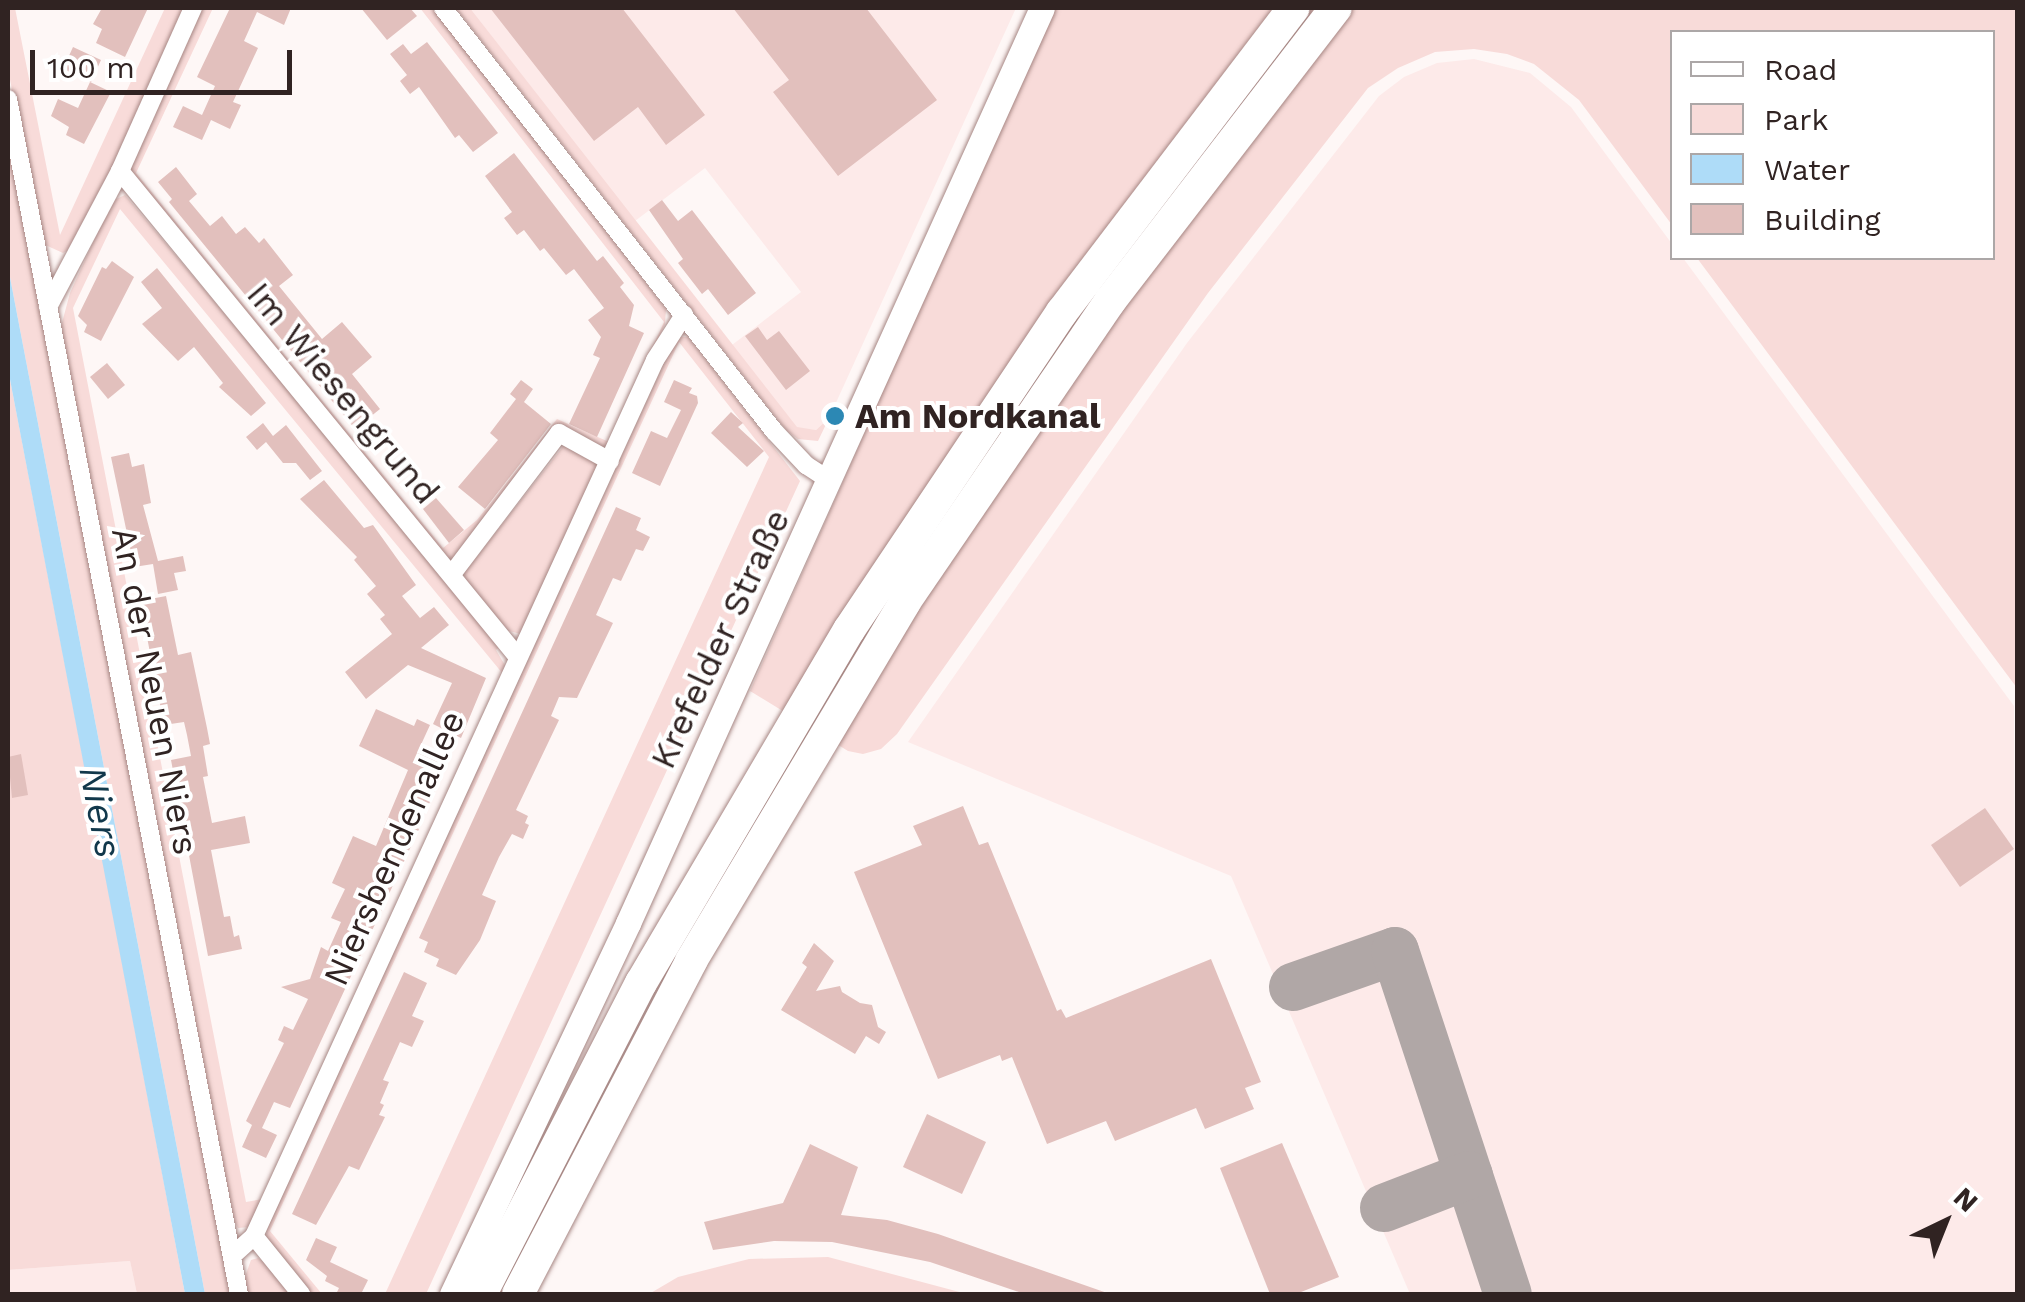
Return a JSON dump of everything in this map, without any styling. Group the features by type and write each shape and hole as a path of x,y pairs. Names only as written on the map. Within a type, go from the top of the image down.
{"highway":[{"path":"1211,114 1272,8"},
{"path":"481,1294 633,997 801,706 1009,387 1294,8"},
{"path":"518,1294 682,976 830,722 1055,378 1189,194 1336,8"}],"street":[{"path":"48,307 120,171 193,8"},
{"path":"443,8 774,431 806,465 830,481"},
{"name":"Krefelder Straße","path":"452,1294 830,481 1042,8"},
{"name":"An der Neuen Niers","path":"8,99 239,1294"},
{"name":"Im Wiesengrund","path":"120,171 304,401 517,656"},
{"name":"Niersbendenallee","path":"232,1256 254,1236 654,360 684,316"},
{"path":"452,574 559,434 610,460"},
{"path":"254,1236 301,1294"}],"shaded area":[{"path":"470,8 1016,8 829,418 816,430 797,428 732,345 801,292 705,168 635,221"},
{"path":"1474,59 1530,73 1571,107 1670,241 1670,260 1684,260 2014,706 2017,1294 1410,1294 1231,876 908,742 1187,343 1379,96 1404,77 1437,63"},
{"path":"130,1261 137,1294 8,1294 8,1270"}],"green space":[{"path":"8,8 15,8 60,235 165,8 188,8 78,245 63,253 41,243 8,69"},
{"path":"202,8 213,8 136,173 443,548 477,520 557,419 609,442 664,322 420,8 432,8 666,309 665,324 607,450 560,427 453,560 447,560 133,178 129,164"},
{"path":"456,8 470,8 797,427 816,430 829,418 818,441 798,439 786,430"},
{"path":"1053,8 2017,8 2017,688 1698,260 1995,260 1995,30 1670,30 1670,222 1579,100 1534,64 1507,54 1474,49 1435,52 1398,68 1368,88 1208,293 897,734 881,749 863,754 848,751 750,691"},
{"path":"8,123 231,1294 205,1294 8,267"},
{"path":"125,195 502,645 496,650 506,667 503,674 120,209 73,308 246,1202 262,1199 455,779 250,1227 238,1228 229,1212 59,334 70,293 112,201"},
{"path":"676,337 688,337 800,481 426,1294 385,1294 769,457 679,342 270,1231 322,1294 310,1294 266,1241 267,1228"},
{"path":"8,369 185,1294 137,1294 130,1261 8,1270"},
{"path":"565,444 599,463 521,634 505,630 465,583 464,573"},
{"path":"828,1257 967,1294 649,1294 678,1277 749,1259"},
{"path":"258,1258 292,1294 244,1294 242,1285 251,1260"}],"water":[{"name":"Niers","path":"8,267 205,1294 185,1294 8,369"}],"building":[{"path":"102,8 148,8 125,57 96,43 102,29 93,24"},
{"path":"230,8 291,8 284,25 257,12 244,41 258,48 233,102 241,105 230,129 211,120 202,140 173,127 183,106 202,115 215,86 197,77"},
{"path":"361,8 410,8 417,16 387,40"},
{"path":"490,8 622,8 705,115 666,145 638,107 594,141"},
{"path":"733,8 866,8 937,100 838,176 773,92 789,80"},
{"path":"427,42 498,133 473,152 459,135 455,138 419,87 410,94 400,81 407,75 390,54 403,44 411,54"},
{"path":"73,47 101,60 91,82 63,69"},
{"path":"90,82 111,92 84,144 66,135 69,127 51,116 58,99 78,108"},
{"path":"514,153 597,261 603,256 624,283 620,287 634,305 629,326 644,333 597,437 569,424 600,358 593,355 601,337 588,320 604,308 574,269 566,275 544,248 540,251 524,230 517,235 504,218 512,212 485,176"},
{"path":"176,167 197,194 189,201 210,226 222,216 236,234 245,227 259,243 264,238 293,275 279,286 322,339 342,322 372,357 352,374 380,409 355,429 169,202 172,199 158,182"},
{"path":"662,200 678,221 692,210 756,293 728,315 708,289 702,294 678,263 683,259 649,210"},
{"path":"112,261 134,277 101,341 84,332 87,325 78,316 102,267 106,269"},
{"path":"157,268 266,403 251,416 219,387 223,383 194,347 178,361 142,324 162,308 141,282"},
{"path":"758,327 767,340 779,331 810,371 786,390 745,336"},
{"path":"107,363 125,385 108,399 90,377"},
{"path":"521,380 533,389 524,402 551,424 485,509 458,487 498,440 490,433 516,399 510,394"},
{"path":"674,380 692,388 689,393 697,396 698,403 660,486 632,473 651,431 667,438 681,410 664,402"},
{"path":"731,412 743,423 738,427 764,451 747,467 711,433"},
{"path":"263,423 273,436 286,425 322,471 310,480 296,463 283,463 266,442 257,450 246,437"},
{"path":"129,453 132,467 144,464 151,503 143,505 158,561 183,556 186,571 174,573 178,590 158,594 153,564 134,567 111,457"},
{"path":"324,480 364,528 373,525 416,585 402,596 420,618 434,607 449,625 421,648 486,678 461,738 433,724 452,683 408,665 366,699 345,672 392,634 380,619 385,615 367,594 376,586 354,560 357,557 300,499"},
{"path":"436,498 464,530 449,543 423,509"},
{"path":"616,507 641,518 636,530 650,537 643,551 636,549 621,581 613,578 596,615 613,623 577,698 559,697 551,716 559,720 516,810 528,816 525,823 529,825 523,839 512,834 499,857 482,895 496,901 480,940 456,975 436,966 439,959 424,952 428,942 419,938"},
{"path":"166,596 178,655 191,652 207,728 210,744 203,746 208,776 203,777 212,823 245,816 250,843 211,850 224,917 230,916 234,937 239,935 242,949 208,956 171,760 191,756 187,735 184,722 164,725 140,601"},
{"path":"376,709 414,726 417,719 430,725 419,749 448,762 429,804 413,797 402,821 419,829 290,1108 274,1102 262,1128 277,1135 266,1158 242,1147 252,1125 246,1121 284,1043 278,1040 284,1026 293,1030 308,999 281,987 310,979 321,947 328,951 341,922 331,918 345,889 332,883 353,836 376,846 408,770 359,746"},
{"path":"21,754 28,795 12,798 8,757"},
{"path":"963,806 979,845 988,842 1057,1011 1061,1009 1066,1018 1211,959 1261,1082 1245,1088 1254,1109 1205,1129 1196,1108 1115,1141 1106,1121 1047,1144 1012,1057 1002,1061 1000,1055 938,1079 854,872 922,845 913,826"},
{"path":"1985,808 2014,849 1960,887 1931,845"},
{"path":"814,943 834,961 816,991 840,986 842,992 860,1003 872,1005 878,1027 886,1032 879,1044 866,1036 855,1054 781,1010 807,967 802,963"},
{"path":"404,972 427,983 412,1016 424,1021 412,1047 400,1042 383,1080 389,1082 379,1115 385,1117 359,1170 349,1166 316,1225 292,1214"},
{"path":"927,1114 986,1142 962,1194 903,1167"},
{"path":"1282,1143 1339,1277 1296,1294 1270,1294 1220,1168"},
{"path":"810,1144 858,1167 841,1215 887,1220 938,1234 1110,1294 1025,1294 930,1262 832,1242 774,1241 713,1250 704,1222 783,1203"},
{"path":"316,1238 337,1247 330,1262 368,1280 361,1294 336,1294 339,1288 325,1281 327,1276 306,1260"}],"taxiway":[{"path":"1293,987 1395,951 1508,1294"},
{"path":"1384,1208 1469,1175"}],"place":[{"name":"Am Nordkanal","path":"835,416"}]}
